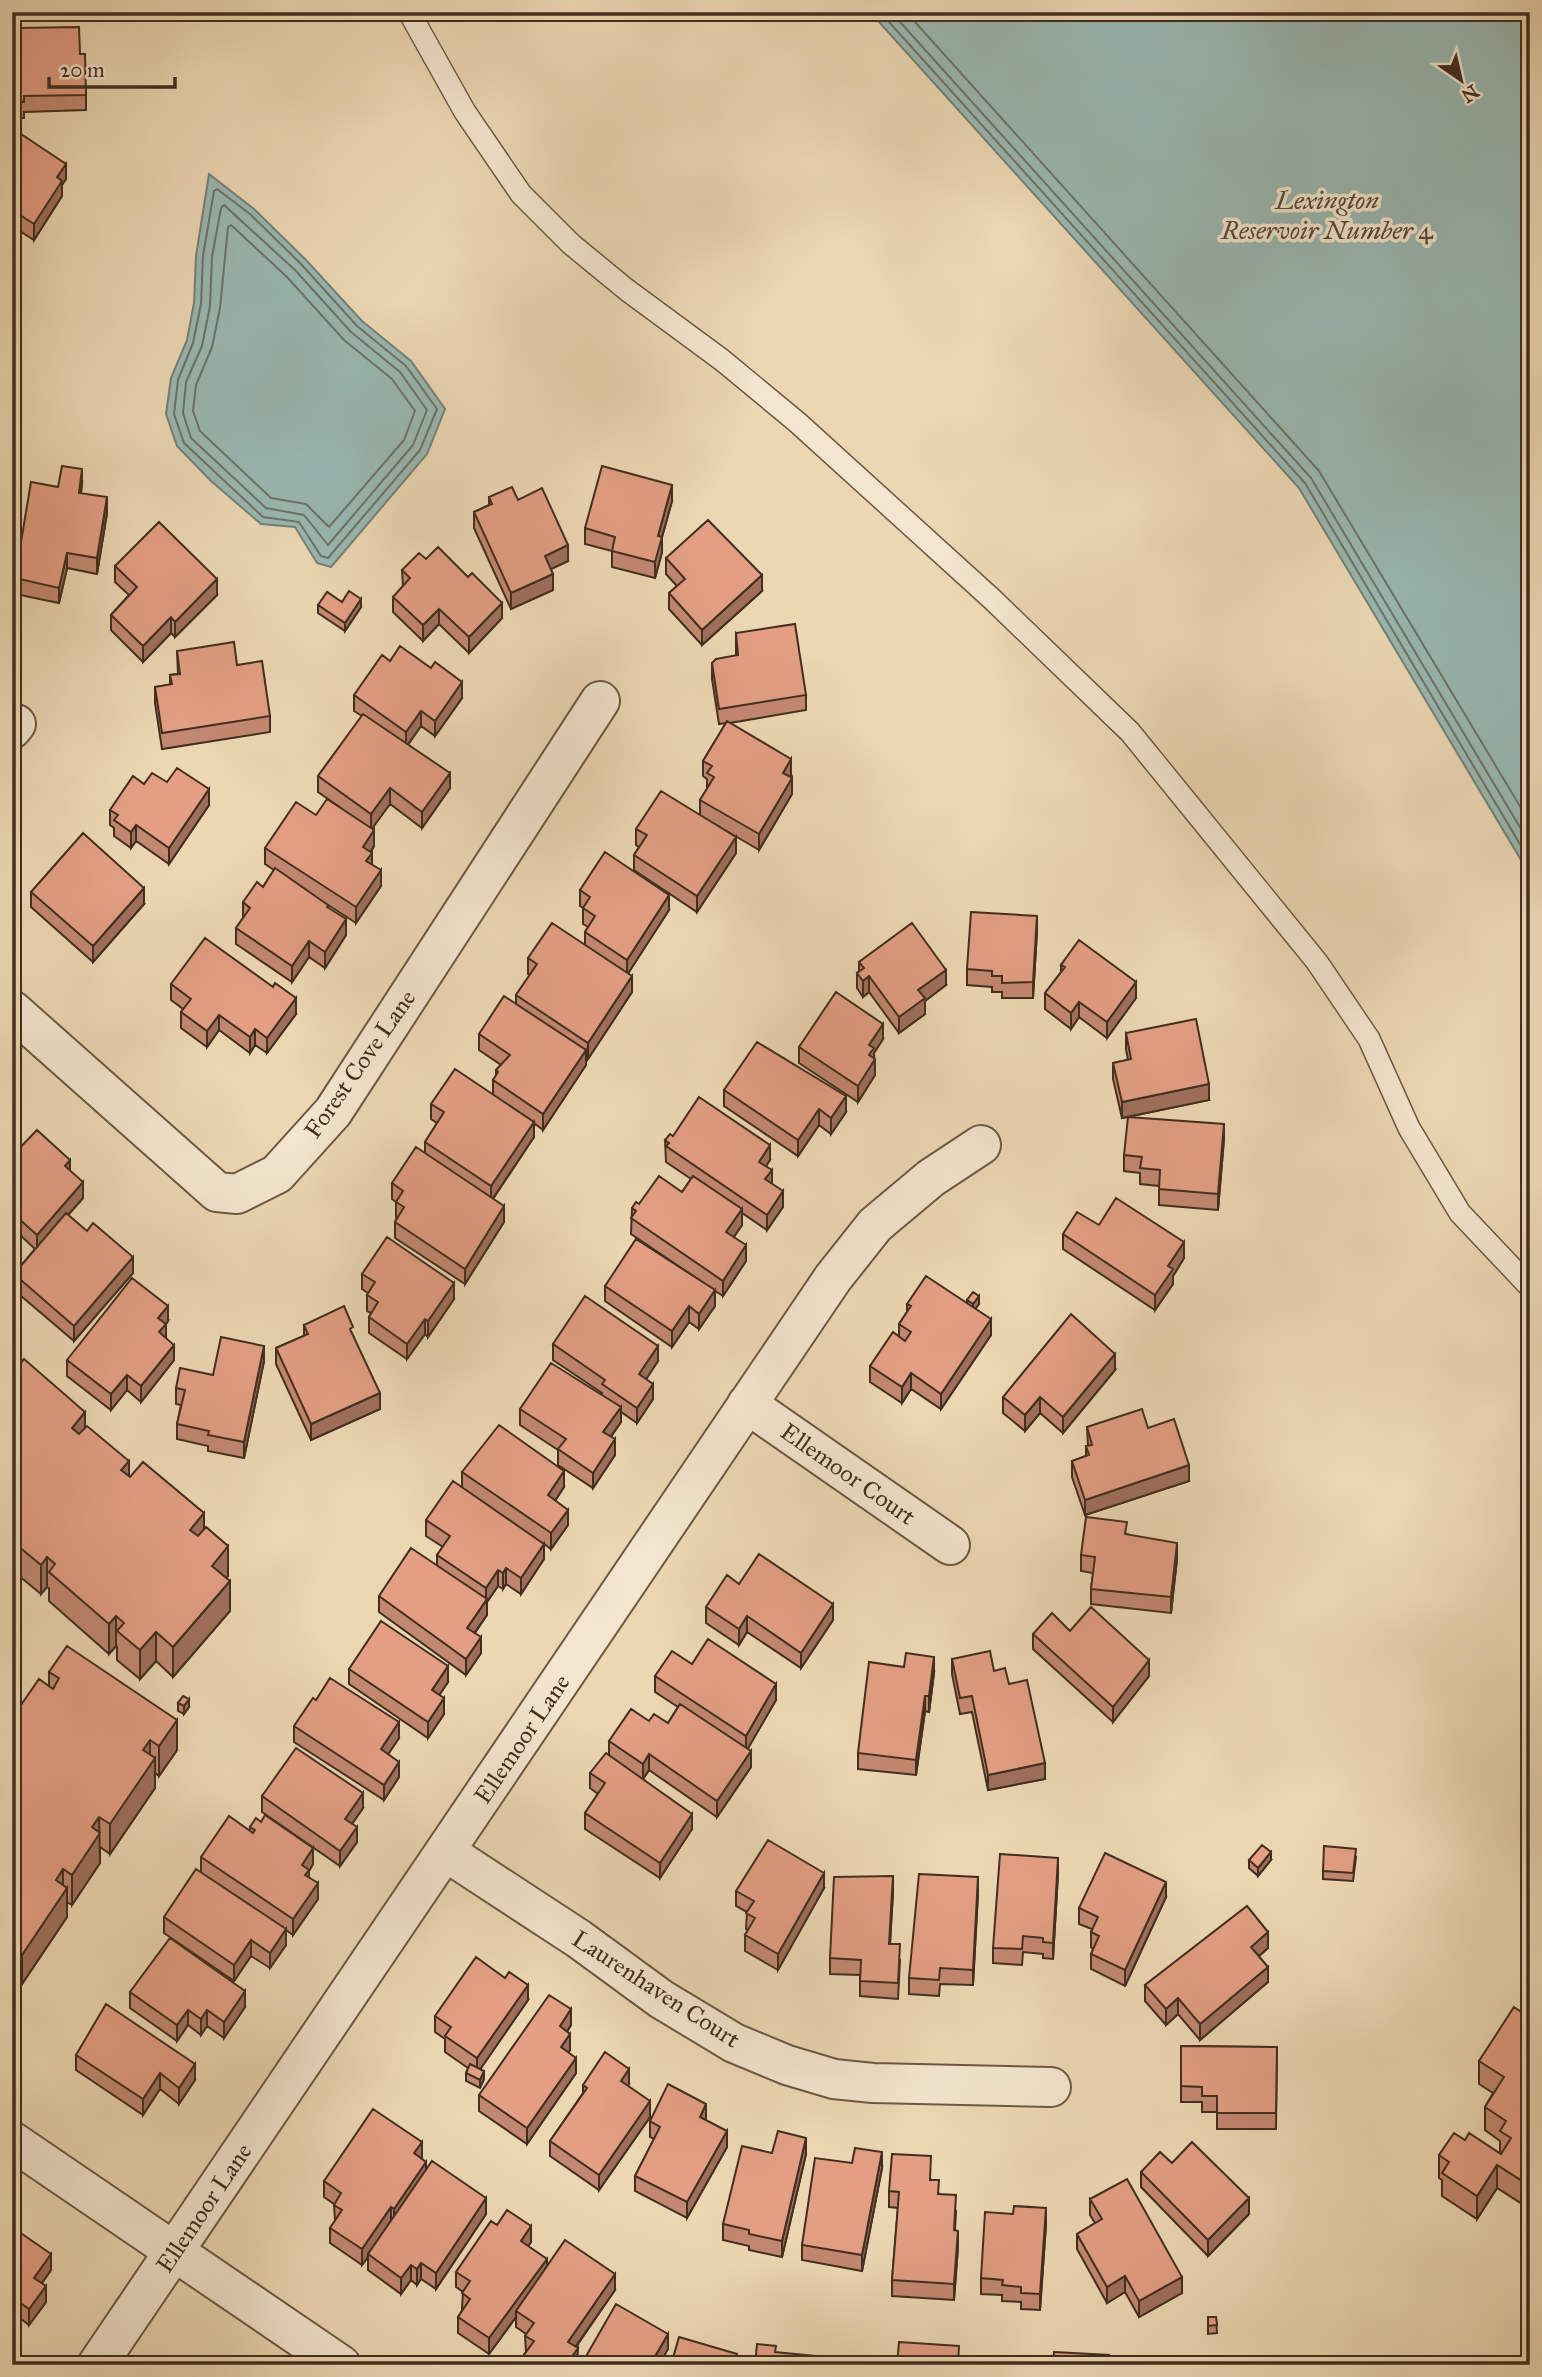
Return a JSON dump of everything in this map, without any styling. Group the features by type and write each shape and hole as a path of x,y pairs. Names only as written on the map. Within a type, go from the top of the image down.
{"street":[{"name":"Forest Cove Lane","path":"12,1010 217,1192 237,1194 253,1188 276,1174 333,1112 600,701"},
{"name":"Ellemoor Lane","path":"97,2365 833,1278 875,1225 931,1178 981,1145"},
{"name":"Ellemoor Court","path":"747,1404 950,1545"},
{"name":"Laurenhaven Court","path":"446,1852 579,1939 671,2005 734,2043 787,2065 834,2079 873,2083 1051,2087"},
{"path":"12,2140 341,2365"}],"lane":[{"path":"410,12 465,112 529,202 571,244 627,290 722,360 797,422 992,599 1130,733 1317,962 1370,1039 1409,1128 1460,1213 1530,1287"}],"water":[{"name":"Lexington Reservoir Number 4","path":"870,12 1530,12 1530,875 1299,488"},
{"path":"209,174 254,209 362,321 411,361 445,409 427,454 331,567 317,563 295,527 261,524 211,481 177,446 166,414 171,378 187,340 194,303 196,256"}],"building":[{"path":"79,27 80,54 85,54 86,95 24,96 24,102 12,102 15,28"},
{"path":"12,128 66,164 57,177 62,181 34,224 12,210"},
{"path":"62,466 82,469 79,493 107,497 97,558 67,553 59,588 15,578 31,482 58,487"},
{"path":"602,466 672,485 658,536 662,537 655,562 612,551 615,537 585,528"},
{"path":"512,487 518,500 542,488 568,545 545,556 553,574 511,593 474,512 492,504 489,497"},
{"path":"708,520 762,575 702,630 669,593 685,579 666,558"},
{"path":"159,522 217,579 175,622 171,617 143,646 111,615 137,587 115,566"},
{"path":"438,547 468,577 472,573 502,603 469,637 439,609 423,625 393,597 410,578 402,570 419,553 426,559"},
{"path":"349,591 361,599 345,623 318,605 327,592 342,602"},
{"path":"795,624 806,695 719,709 712,663 716,659 738,655 736,633"},
{"path":"234,642 237,665 262,661 270,716 162,733 155,687 172,684 170,675 180,674 177,651"},
{"path":"400,646 431,668 435,662 462,682 435,721 421,711 406,732 354,695 382,655 390,661"},
{"path":"363,714 450,773 422,812 390,788 371,814 318,776"},
{"path":"727,721 791,759 783,773 792,778 759,834 700,800 714,777 707,773 712,766 703,761"},
{"path":"177,768 209,789 169,848 136,825 131,832 114,820 118,815 110,810 133,776 144,784 152,773 167,782"},
{"path":"661,791 736,837 697,896 634,855 647,835 636,829"},
{"path":"327,799 374,830 363,847 372,853 366,861 381,870 356,907 265,848 296,802 316,815"},
{"path":"83,833 144,888 93,946 31,892"},
{"path":"605,852 669,895 627,960 585,932 595,916 583,908 590,897 580,890"},
{"path":"275,868 346,919 325,952 309,941 292,966 236,928 250,908 243,902 257,882 263,887"},
{"path":"971,912 1037,916 1033,982 1002,983 1002,976 992,976 992,971 967,969"},
{"path":"552,923 632,976 588,1043 516,995 537,964 528,958"},
{"path":"912,923 946,970 918,990 925,998 899,1017 869,976 863,981 857,973 864,968 859,962"},
{"path":"205,938 273,987 275,983 296,998 267,1038 255,1029 250,1037 219,1015 207,1031 181,1012 191,999 171,984"},
{"path":"1079,940 1136,982 1107,1022 1079,1002 1071,1013 1045,993 1065,967 1061,965"},
{"path":"836,992 883,1024 869,1045 874,1048 869,1055 875,1059 858,1086 799,1047"},
{"path":"504,996 586,1050 543,1114 493,1080 498,1072 496,1070 510,1055 479,1034"},
{"path":"1196,1019 1209,1084 1122,1102 1113,1063 1131,1059 1126,1033"},
{"path":"757,1042 846,1096 831,1118 819,1109 798,1140 724,1090"},
{"path":"455,1069 534,1122 491,1186 425,1142 444,1112 431,1104"},
{"path":"699,1097 770,1145 759,1162 772,1170 765,1179 783,1191 767,1215 666,1146 669,1143 665,1140 670,1134 673,1136"},
{"path":"12,1108 21,1115 12,1125"},
{"path":"1128,1117 1224,1124 1218,1194 1159,1189 1160,1170 1140,1168 1142,1157 1124,1155"},
{"path":"37,1130 70,1160 65,1166 83,1182 37,1235 18,1218 12,1225 12,1156"},
{"path":"416,1147 504,1206 465,1269 395,1222 404,1207 396,1202 403,1191 392,1183"},
{"path":"659,1176 682,1192 693,1176 742,1209 726,1232 746,1245 723,1281 631,1218 636,1211 632,1208 636,1202 639,1204"},
{"path":"1116,1198 1184,1242 1168,1266 1173,1269 1155,1295 1063,1234 1077,1212 1099,1225"},
{"path":"66,1213 87,1231 93,1223 133,1257 74,1326 14,1274"},
{"path":"387,1237 454,1283 428,1321 425,1319 407,1344 369,1317 378,1302 367,1295 375,1282 362,1274"},
{"path":"636,1239 715,1290 699,1314 689,1306 672,1331 605,1286"},
{"path":"926,1276 991,1319 941,1394 911,1373 902,1387 870,1366 893,1332 905,1341 911,1332 899,1324 911,1306 907,1304"},
{"path":"132,1278 168,1306 158,1318 166,1324 159,1332 174,1345 141,1386 127,1375 111,1394 67,1360"},
{"path":"973,1292 979,1296 973,1304 967,1300"},
{"path":"585,1296 658,1346 639,1374 653,1384 637,1408 602,1384 605,1380 553,1344"},
{"path":"344,1306 353,1327 350,1329 380,1393 311,1424 276,1348 308,1334 304,1325"},
{"path":"1071,1314 1115,1354 1063,1417 1040,1397 1025,1415 1003,1397"},
{"path":"221,1337 264,1346 244,1442 208,1435 209,1431 177,1424 185,1390 176,1388 180,1368 213,1375"},
{"path":"24,1359 85,1412 72,1428 79,1434 87,1426 129,1461 121,1470 130,1477 143,1462 204,1513 190,1530 198,1536 206,1527 228,1546 212,1566 230,1581 173,1647 156,1632 140,1650 117,1631 124,1623 116,1616 109,1624 49,1572 55,1564 47,1557 41,1565 12,1541 12,1373"},
{"path":"551,1363 621,1407 603,1432 615,1439 593,1473 558,1449 566,1439 520,1409"},
{"path":"1142,1409 1148,1428 1174,1419 1189,1465 1085,1500 1072,1461 1089,1455 1086,1446 1092,1445 1087,1427"},
{"path":"499,1425 564,1471 548,1495 568,1510 551,1533 462,1472"},
{"path":"453,1481 544,1544 521,1578 506,1568 503,1573 498,1570 486,1588 437,1555 450,1536 426,1520"},
{"path":"1086,1517 1127,1522 1125,1534 1177,1543 1171,1597 1091,1589 1095,1557 1081,1555"},
{"path":"411,1548 487,1599 467,1628 481,1637 466,1659 379,1596"},
{"path":"759,1554 833,1604 801,1653 747,1616 739,1629 706,1607 727,1575 739,1584"},
{"path":"1091,1607 1149,1660 1113,1707 1033,1634 1052,1613 1070,1631"},
{"path":"381,1621 448,1666 432,1690 444,1698 428,1722 349,1669"},
{"path":"708,1639 776,1684 746,1736 655,1676 672,1651 692,1664"},
{"path":"67,1646 177,1720 159,1746 150,1740 143,1750 155,1758 110,1824 99,1817 92,1827 100,1833 72,1875 63,1869 56,1880 67,1888 22,1955 12,1948 12,1718 39,1679 53,1689 59,1678 49,1672"},
{"path":"990,1651 994,1671 1005,1668 1009,1684 1027,1680 1045,1763 988,1775 972,1696 960,1698 952,1659"},
{"path":"906,1653 934,1657 929,1696 925,1696 916,1760 858,1753 869,1662 904,1667"},
{"path":"330,1678 399,1722 381,1749 399,1762 384,1785 294,1726"},
{"path":"183,1696 189,1699 184,1706 178,1703"},
{"path":"680,1704 751,1751 717,1801 649,1754 643,1764 609,1741 631,1709 649,1721 654,1714 668,1723"},
{"path":"296,1748 363,1793 345,1819 357,1827 340,1851 262,1796"},
{"path":"606,1753 692,1814 660,1863 585,1813 605,1783 590,1773"},
{"path":"265,1815 313,1848 302,1865 309,1870 305,1875 318,1883 293,1919 201,1857 229,1816 253,1833 255,1830 250,1827 256,1818 261,1822"},
{"path":"768,1840 824,1873 778,1954 745,1935 755,1918 746,1913 754,1901 736,1891"},
{"path":"1262,1845 1271,1852 1258,1868 1249,1860"},
{"path":"1324,1846 1356,1849 1353,1873 1323,1871"},
{"path":"1105,1853 1166,1882 1125,1970 1091,1954 1099,1936 1091,1932 1098,1917 1079,1908"},
{"path":"1000,1854 1058,1858 1053,1943 1043,1942 1043,1938 1023,1936 1022,1949 993,1948"},
{"path":"196,1869 286,1929 270,1953 251,1940 234,1965 164,1917"},
{"path":"919,1874 978,1877 973,1970 940,1968 939,1980 909,1978"},
{"path":"893,1876 889,1944 900,1944 898,1983 860,1981 861,1960 830,1958 834,1877"},
{"path":"1247,1906 1268,1932 1251,1947 1268,1967 1200,2024 1178,1998 1166,2009 1145,1985"},
{"path":"170,1938 245,1991 224,2022 207,2010 201,2019 188,2010 177,2025 130,1992"},
{"path":"476,1957 505,1978 509,1972 528,1985 477,2058 445,2036 451,2027 435,2016"},
{"path":"549,1995 571,2009 560,2026 570,2034 561,2047 576,2058 527,2128 479,2095"},
{"path":"106,2004 195,2064 179,2088 160,2073 143,2099 76,2055"},
{"path":"1514,2007 1530,2018 1530,2186 1497,2165 1477,2196 1442,2173 1449,2162 1439,2155 1454,2133 1465,2140 1469,2133 1501,2154 1511,2138 1500,2131 1506,2121 1485,2107 1504,2077 1479,2061"},
{"path":"1181,2046 1277,2047 1276,2113 1217,2113 1217,2096 1202,2096 1202,2087 1181,2086"},
{"path":"605,2052 629,2069 621,2081 650,2101 599,2175 550,2141 587,2088 583,2085"},
{"path":"470,2064 484,2071 480,2080 466,2073"},
{"path":"668,2084 706,2104 700,2117 727,2131 687,2202 635,2176 660,2127 650,2121"},
{"path":"373,2109 422,2142 414,2153 426,2162 362,2249 330,2228 342,2210 334,2205 341,2193 324,2181"},
{"path":"778,2131 806,2138 782,2241 749,2234 749,2230 723,2224 742,2146 772,2153"},
{"path":"1192,2142 1249,2198 1208,2240 1141,2172 1160,2152 1172,2163"},
{"path":"855,2148 882,2152 862,2255 802,2245 815,2158 852,2163"},
{"path":"892,2154 931,2156 930,2180 939,2180 938,2194 956,2195 954,2230 958,2231 954,2284 892,2280 899,2192 889,2191"},
{"path":"432,2161 486,2198 436,2273 421,2263 417,2269 411,2265 401,2278 368,2254"},
{"path":"1127,2179 1182,2277 1139,2301 1125,2276 1107,2287 1077,2234 1102,2219 1090,2199"},
{"path":"1014,2206 1046,2208 1040,2294 1021,2293 1021,2287 1002,2285 1003,2280 981,2278 985,2212 1013,2214"},
{"path":"507,2210 531,2226 521,2241 547,2259 489,2338 458,2317 470,2299 462,2293 470,2281 456,2272 491,2221 497,2225"},
{"path":"12,2227 51,2254 34,2278 46,2286 29,2309 12,2297"},
{"path":"565,2240 615,2274 568,2342 578,2348 566,2365 529,2365 521,2359 534,2341 525,2336 534,2323 516,2311"},
{"path":"616,2304 668,2334 650,2365 581,2365"},
{"path":"1208,2317 1216,2317 1217,2325 1208,2326"},
{"path":"679,2337 737,2354 733,2365 671,2365"},
{"path":"899,2342 959,2346 958,2365 897,2365"},
{"path":"757,2344 776,2346 775,2352 815,2356 815,2365 755,2365"},
{"path":"1054,2352 1109,2355 1108,2365 1053,2365"}]}
